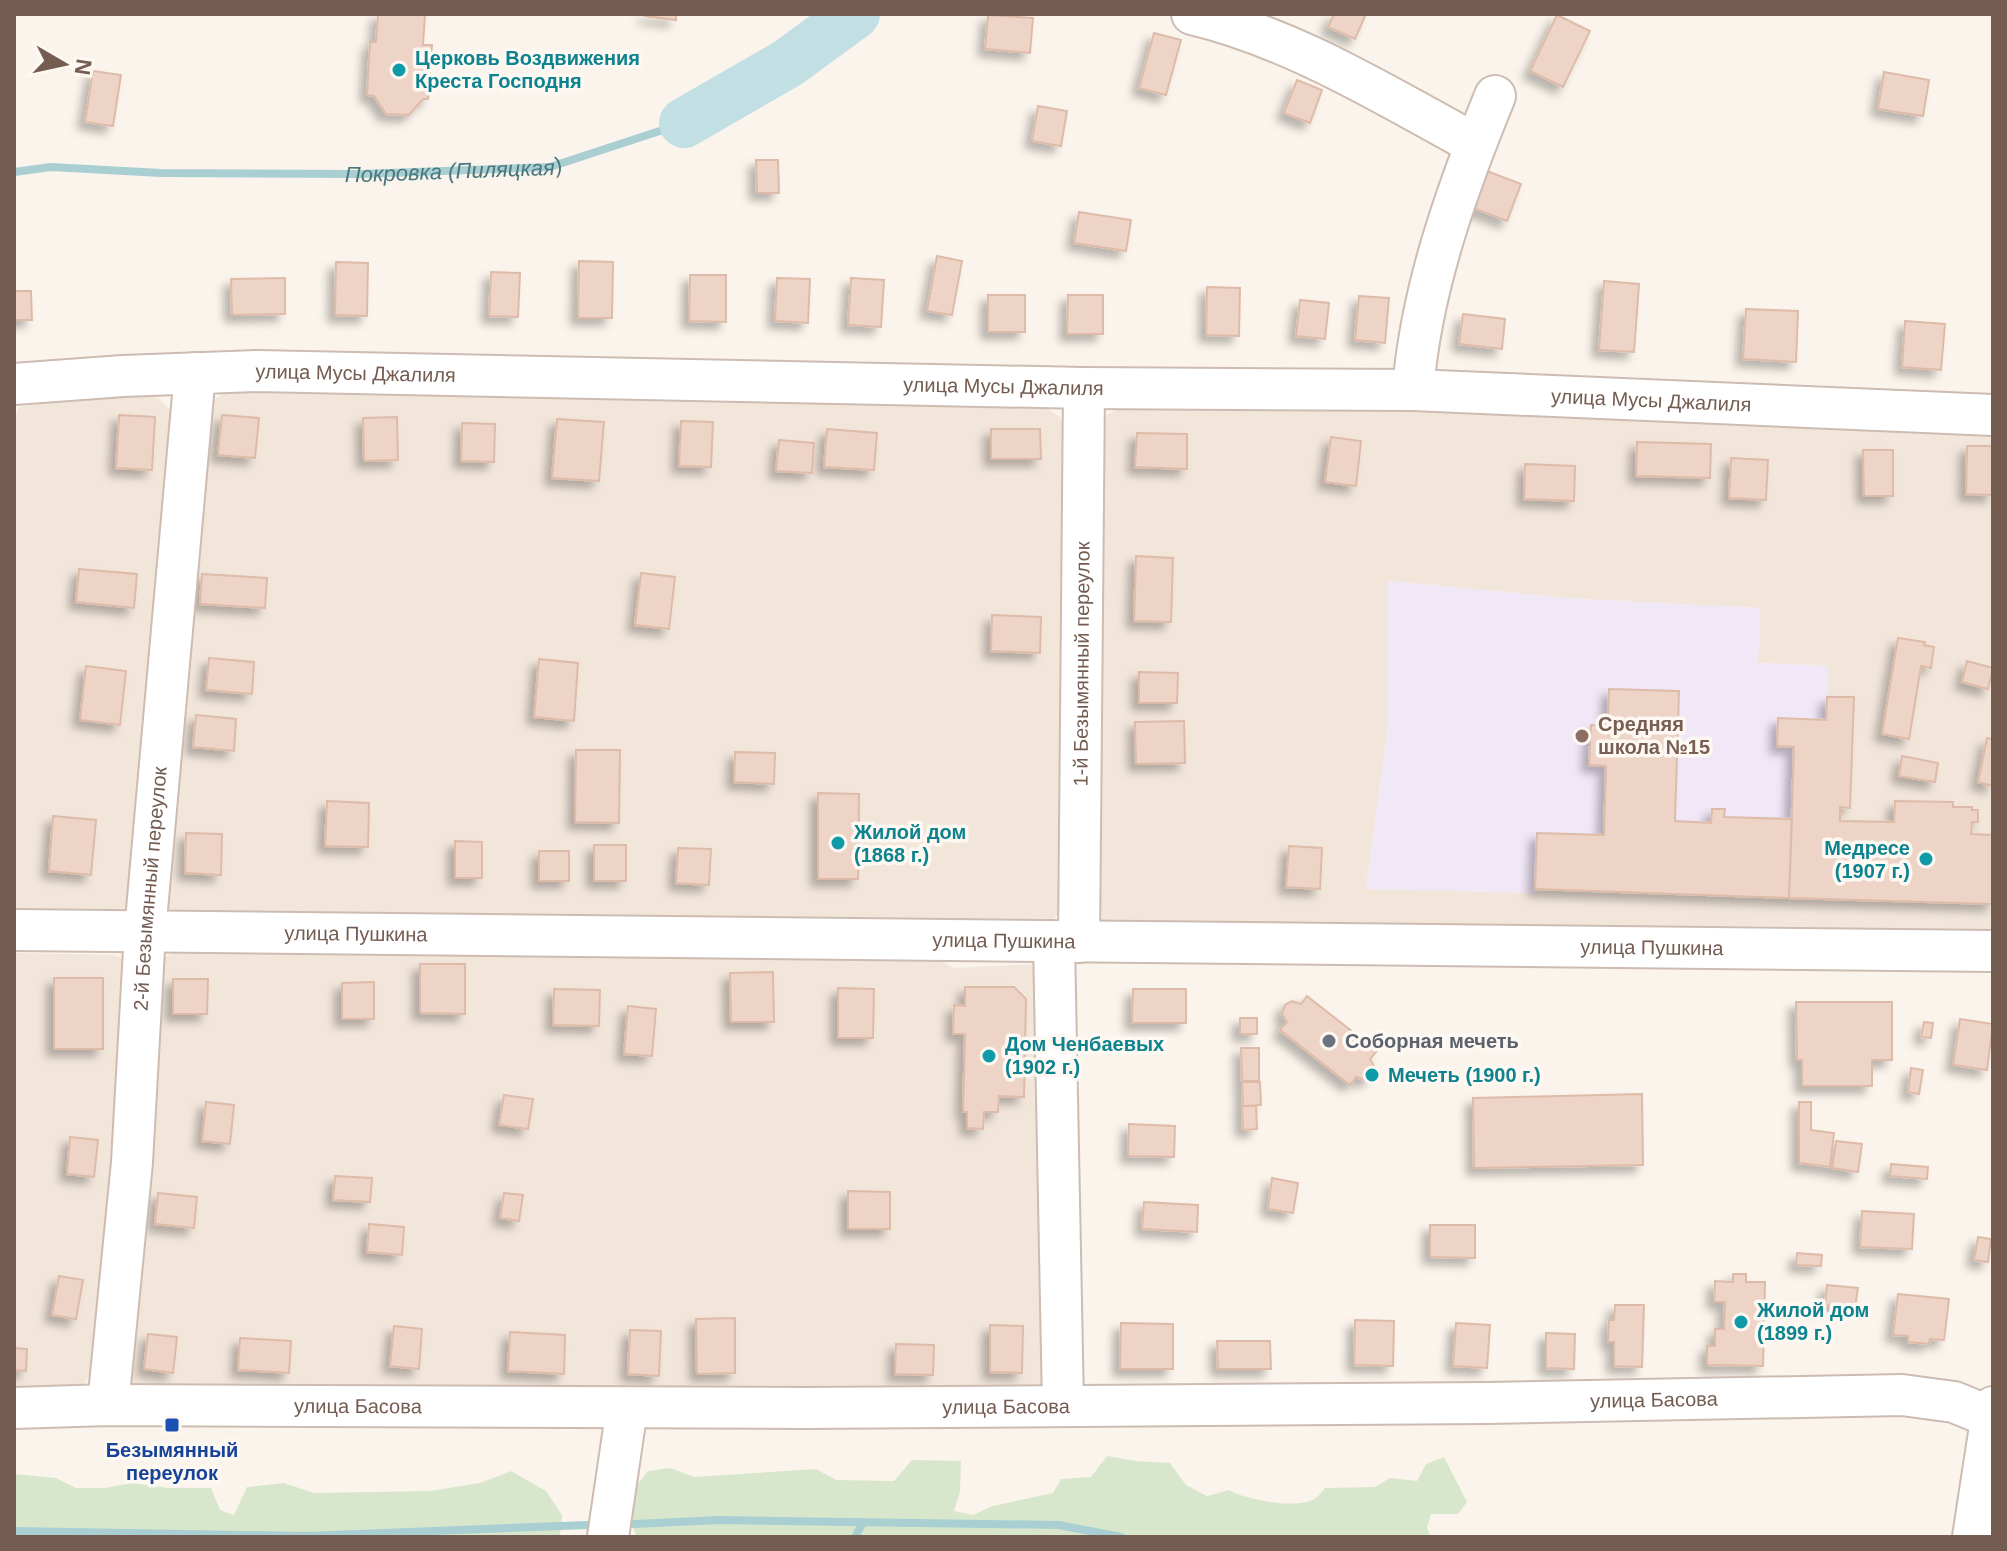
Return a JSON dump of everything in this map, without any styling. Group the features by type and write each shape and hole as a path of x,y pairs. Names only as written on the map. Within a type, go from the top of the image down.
{"street":[{"path":"1192,14 1309,56 1475,144"},
{"path":"1413,390 1421,327 1433,274 1475,144 1495,96"},
{"name":"улица Мусы Джалиля","path":"14,384 257,371 1084,388 1413,390 1993,415"},
{"name":"2-й Безымянный переулок","path":"108,1405 132,1162 145,932 195,373"},
{"name":"1-й Безымянный переулок","path":"1063,1406 1066,942 1084,388"},
{"name":"улица Пушкина","path":"14,930 1993,951"},
{"name":"улица Басова","path":"14,1408 108,1405 627,1408 1063,1406 1902,1395 1954,1402 1992,1414"},
{"path":"608,1537 627,1408"},
{"path":"1973,1537 1992,1414"}],"shaded area":[{"path":"227,390 1039,403 1060,417 1071,437 1064,907 1047,927 164,917 203,417 214,400"},
{"path":"130,391 158,398 181,420 133,905 120,917 14,917 14,421 19,407"},
{"path":"1126,404 1649,415 1993,433 1993,835 1971,834 1972,822 1978,822 1978,811 1972,810 1972,807 1953,807 1953,802 1895,801 1894,822 1840,821 1840,807 1850,807 1854,698 1827,697 1828,666 1758,663 1760,608 1579,599 1388,581 1388,726 1366,889 1534,893 1535,889 1993,904 1993,933 1766,926 1108,924 1091,914 1095,436 1105,416"},
{"name":"Средняя школа №15","path":"1388,581 1579,599 1760,608 1758,663 1828,666 1826,720 1778,719 1777,746 1794,747 1789,898 1536,889 1535,893 1366,889 1388,726"},
{"path":"173,952 935,957 954,968 1037,964 1044,1395 127,1392 159,961"},
{"path":"14,953 113,955 125,960 131,972 96,1365 80,1391 14,1399"}],"green space":[{"path":"1107,1456 1170,1463 1186,1485 1207,1496 1229,1490 1260,1500 1285,1503 1308,1502 1325,1488 1375,1487 1390,1478 1417,1481 1426,1464 1444,1457 1467,1502 1458,1514 1431,1514 1427,1528 1431,1537 637,1537 628,1509 630,1496 648,1471 670,1468 694,1477 816,1469 836,1480 894,1481 912,1460 961,1461 960,1492 954,1511 973,1515 993,1506 1053,1493 1061,1479 1091,1477"},
{"path":"511,1471 546,1491 562,1515 560,1536 14,1537 14,1474 56,1478 76,1488 105,1488 132,1483 169,1488 211,1488 220,1510 234,1515 247,1487 284,1483 314,1493 430,1491 480,1483"}],"building":[{"name":"Церковь Воздвижения Креста Господня","path":"378,14 425,14 423,45 432,45 428,99 423,99 409,115 386,114 374,96 367,95 370,42 376,42"},
{"path":"676,14 676,20 645,16"},
{"path":"1334,14 1366,14 1355,39 1328,27"},
{"path":"988,15 1033,18 1030,53 985,49"},
{"path":"1557,15 1590,31 1563,87 1530,71"},
{"path":"1154,33 1181,40 1166,95 1139,88"},
{"path":"93,71 121,75 113,126 85,122"},
{"path":"1884,72 1929,80 1923,116 1878,109"},
{"path":"1297,80 1322,90 1310,123 1284,113"},
{"path":"1038,106 1067,111 1061,146 1032,141"},
{"path":"756,160 778,160 779,193 757,193"},
{"path":"1487,171 1521,184 1507,221 1473,208"},
{"path":"1079,212 1131,220 1126,251 1074,243"},
{"path":"937,256 962,261 952,315 927,311"},
{"path":"579,261 613,262 612,318 578,318"},
{"path":"336,262 368,263 367,316 335,315"},
{"path":"491,272 520,273 518,317 489,316"},
{"path":"690,275 726,275 726,322 689,321"},
{"path":"285,278 285,314 232,315 231,279"},
{"path":"777,278 810,279 808,323 775,321"},
{"path":"851,278 884,280 881,327 848,325"},
{"path":"1604,281 1639,284 1634,352 1599,350"},
{"path":"1207,287 1240,288 1239,336 1206,335"},
{"path":"14,291 31,291 32,320 14,320"},
{"path":"988,295 1025,295 1025,332 988,332"},
{"path":"1068,295 1103,295 1103,334 1067,334"},
{"path":"1359,296 1389,298 1385,343 1355,340"},
{"path":"1300,300 1329,303 1325,339 1296,336"},
{"path":"1746,309 1798,311 1796,362 1743,359"},
{"path":"1463,314 1505,319 1502,349 1459,344"},
{"path":"1905,321 1945,324 1941,370 1902,367"},
{"path":"119,415 155,417 152,470 116,468"},
{"path":"222,415 259,418 255,458 218,455"},
{"path":"397,417 398,460 364,461 363,418"},
{"path":"557,419 604,422 599,481 552,478"},
{"path":"681,421 713,422 711,467 679,466"},
{"path":"462,423 495,424 494,462 461,461"},
{"path":"827,429 877,433 874,470 824,467"},
{"path":"991,429 1040,429 1041,459 991,459"},
{"path":"1137,433 1187,434 1187,469 1135,467"},
{"path":"1331,437 1361,441 1356,486 1325,482"},
{"path":"779,440 814,443 812,473 776,471"},
{"path":"1637,442 1711,444 1710,478 1636,476"},
{"path":"1967,446 1993,446 1993,495 1966,494"},
{"path":"1863,450 1893,450 1893,496 1864,496"},
{"path":"1731,458 1768,460 1766,500 1729,498"},
{"path":"1525,464 1575,466 1574,501 1524,499"},
{"path":"1136,556 1173,558 1171,622 1134,621"},
{"path":"79,569 137,574 134,608 76,602"},
{"path":"641,573 675,577 669,629 635,625"},
{"path":"202,574 267,578 265,608 200,604"},
{"path":"992,615 1041,617 1040,653 991,651"},
{"path":"1898,638 1925,642 1924,645 1934,647 1931,668 1921,666 1909,739 1882,734"},
{"path":"209,658 254,662 252,694 206,690"},
{"path":"539,659 578,663 574,721 534,717"},
{"path":"1967,661 1993,668 1988,689 1962,682"},
{"path":"86,666 126,671 120,725 80,720"},
{"path":"1139,672 1178,673 1177,703 1139,703"},
{"path":"1609,689 1679,691 1675,821 1711,823 1712,809 1725,809 1724,817 1792,819 1789,898 1535,889 1537,833 1604,835 1606,766 1589,765 1591,725 1608,726"},
{"path":"1827,697 1854,697 1850,808 1840,807 1840,821 1894,822 1895,801 1953,802 1953,807 1978,810 1978,822 1972,822 1971,834 1993,835 1993,904 1789,898 1794,747 1777,746 1778,718 1826,720"},
{"path":"196,715 236,719 234,751 193,747"},
{"path":"1184,721 1185,763 1136,764 1135,722"},
{"path":"1987,738 1993,739 1993,786 1978,782"},
{"path":"576,750 620,750 619,823 575,822"},
{"path":"735,752 775,753 774,784 734,782"},
{"path":"1902,756 1938,763 1935,782 1899,776"},
{"path":"818,793 859,794 858,879 818,879"},
{"path":"327,801 369,803 368,847 325,846"},
{"path":"53,816 96,820 91,875 49,871"},
{"path":"186,833 222,834 221,875 185,873"},
{"path":"455,841 482,842 482,878 455,878"},
{"path":"594,845 626,845 626,881 594,881"},
{"path":"1289,846 1322,848 1320,889 1286,887"},
{"path":"678,848 711,849 709,885 676,883"},
{"path":"539,851 569,851 569,881 539,881"},
{"path":"420,964 465,964 465,1014 420,1013"},
{"path":"773,972 774,1022 731,1022 730,973"},
{"path":"54,978 103,978 103,1049 54,1049"},
{"path":"173,979 208,979 207,1014 173,1014"},
{"path":"374,982 374,1019 342,1019 342,983"},
{"path":"965,987 1014,987 1026,999 1024,1097 999,1096 998,1112 984,1112 983,1129 967,1128 967,1112 963,1112 965,1034 953,1034 954,1005 965,1006"},
{"path":"838,988 874,989 873,1038 838,1038"},
{"path":"554,989 600,990 599,1026 553,1025"},
{"path":"1133,989 1186,989 1186,1023 1132,1023"},
{"name":"Соборная мечеть","path":"1307,996 1377,1051 1370,1059 1375,1068 1370,1078 1364,1080 1356,1077 1350,1085 1280,1030 1287,1022 1282,1014 1285,1005 1292,1001 1301,1004"},
{"path":"1796,1002 1892,1002 1892,1060 1872,1060 1872,1086 1802,1086 1802,1060 1797,1060"},
{"path":"628,1006 656,1009 652,1056 624,1054"},
{"path":"1240,1018 1257,1018 1257,1034 1240,1034"},
{"path":"1960,1019 1993,1024 1987,1070 1953,1065"},
{"path":"1924,1022 1933,1023 1931,1038 1921,1037"},
{"path":"1241,1048 1259,1048 1259,1081 1242,1081"},
{"path":"1911,1068 1923,1070 1919,1094 1908,1092"},
{"path":"1242,1082 1260,1082 1261,1105 1243,1106"},
{"path":"1642,1094 1643,1165 1474,1168 1473,1098"},
{"path":"504,1095 533,1099 528,1129 499,1125"},
{"path":"206,1102 234,1105 230,1144 202,1141"},
{"path":"1799,1102 1811,1102 1811,1130 1834,1133 1830,1167 1799,1163"},
{"path":"1242,1106 1256,1106 1257,1129 1243,1130"},
{"path":"1129,1124 1175,1126 1174,1157 1128,1156"},
{"path":"70,1137 98,1140 94,1177 67,1174"},
{"path":"1836,1141 1862,1144 1858,1172 1832,1168"},
{"path":"1891,1164 1928,1167 1927,1179 1890,1176"},
{"path":"335,1176 372,1178 370,1202 333,1200"},
{"path":"1272,1178 1298,1183 1293,1213 1268,1209"},
{"path":"848,1191 890,1192 890,1229 848,1229"},
{"path":"158,1193 197,1197 194,1228 155,1224"},
{"path":"504,1193 523,1195 519,1221 500,1218"},
{"path":"1144,1202 1198,1205 1197,1232 1142,1229"},
{"path":"1862,1211 1914,1214 1912,1249 1860,1247"},
{"path":"369,1224 404,1227 402,1255 367,1252"},
{"path":"1430,1225 1475,1225 1475,1258 1430,1257"},
{"path":"1978,1237 1991,1239 1988,1262 1974,1260"},
{"path":"1797,1253 1822,1255 1821,1266 1796,1265"},
{"path":"1733,1274 1746,1274 1746,1282 1765,1282 1763,1366 1707,1365 1707,1346 1715,1346 1715,1329 1724,1329 1725,1302 1714,1302 1715,1281 1733,1282"},
{"path":"59,1276 83,1280 76,1319 52,1315"},
{"path":"1827,1285 1858,1288 1855,1308 1825,1305"},
{"path":"1898,1294 1949,1299 1944,1340 1930,1339 1929,1344 1908,1342 1908,1336 1893,1335"},
{"path":"1615,1305 1644,1305 1642,1367 1614,1366 1614,1342 1608,1342 1609,1320 1614,1320"},
{"path":"735,1318 735,1373 697,1374 696,1319"},
{"path":"1355,1320 1394,1321 1393,1366 1354,1365"},
{"path":"1121,1323 1173,1324 1173,1369 1120,1369"},
{"path":"1456,1323 1490,1325 1487,1368 1453,1366"},
{"path":"990,1325 1023,1326 1022,1373 990,1372"},
{"path":"394,1326 422,1329 419,1369 390,1366"},
{"path":"630,1330 661,1331 659,1376 628,1374"},
{"path":"510,1332 565,1335 564,1374 508,1371"},
{"path":"1546,1333 1575,1334 1574,1369 1546,1368"},
{"path":"148,1334 177,1337 173,1373 144,1369"},
{"path":"240,1338 291,1341 289,1373 238,1370"},
{"path":"1217,1341 1270,1341 1271,1369 1218,1369"},
{"path":"896,1344 934,1345 933,1375 895,1374"},
{"path":"14,1348 27,1349 26,1371 14,1370"}],"waterway":[{"name":"Покровка (Пиляцкая)","path":"684,123 788,63 855,14"},
{"name":"Покровка (Пиляцкая)","path":"14,172 51,167 161,173 361,174 550,167 684,123"},
{"path":"634,1524 719,1520 1059,1525 1121,1537"},
{"path":"855,1537 863,1522"},
{"path":"14,1531 306,1536 587,1525"}],"place":[{"name":"Церковь Воздвижения Креста Господня","path":"399,70"},
{"name":"Средняя школа №15","path":"1582,736"},
{"name":"Жилой дом (1868 г.)","path":"838,843"},
{"name":"Медресе (1907 г.)","path":"1926,859"},
{"name":"Соборная мечеть","path":"1329,1041"},
{"name":"Дом Ченбаевых (1902 г.)","path":"989,1056"},
{"name":"Мечеть (1900 г.)","path":"1372,1075"},
{"name":"Жилой дом (1899 г.)","path":"1741,1322"},
{"name":"Безымянный переулок","path":"172,1425"}]}
